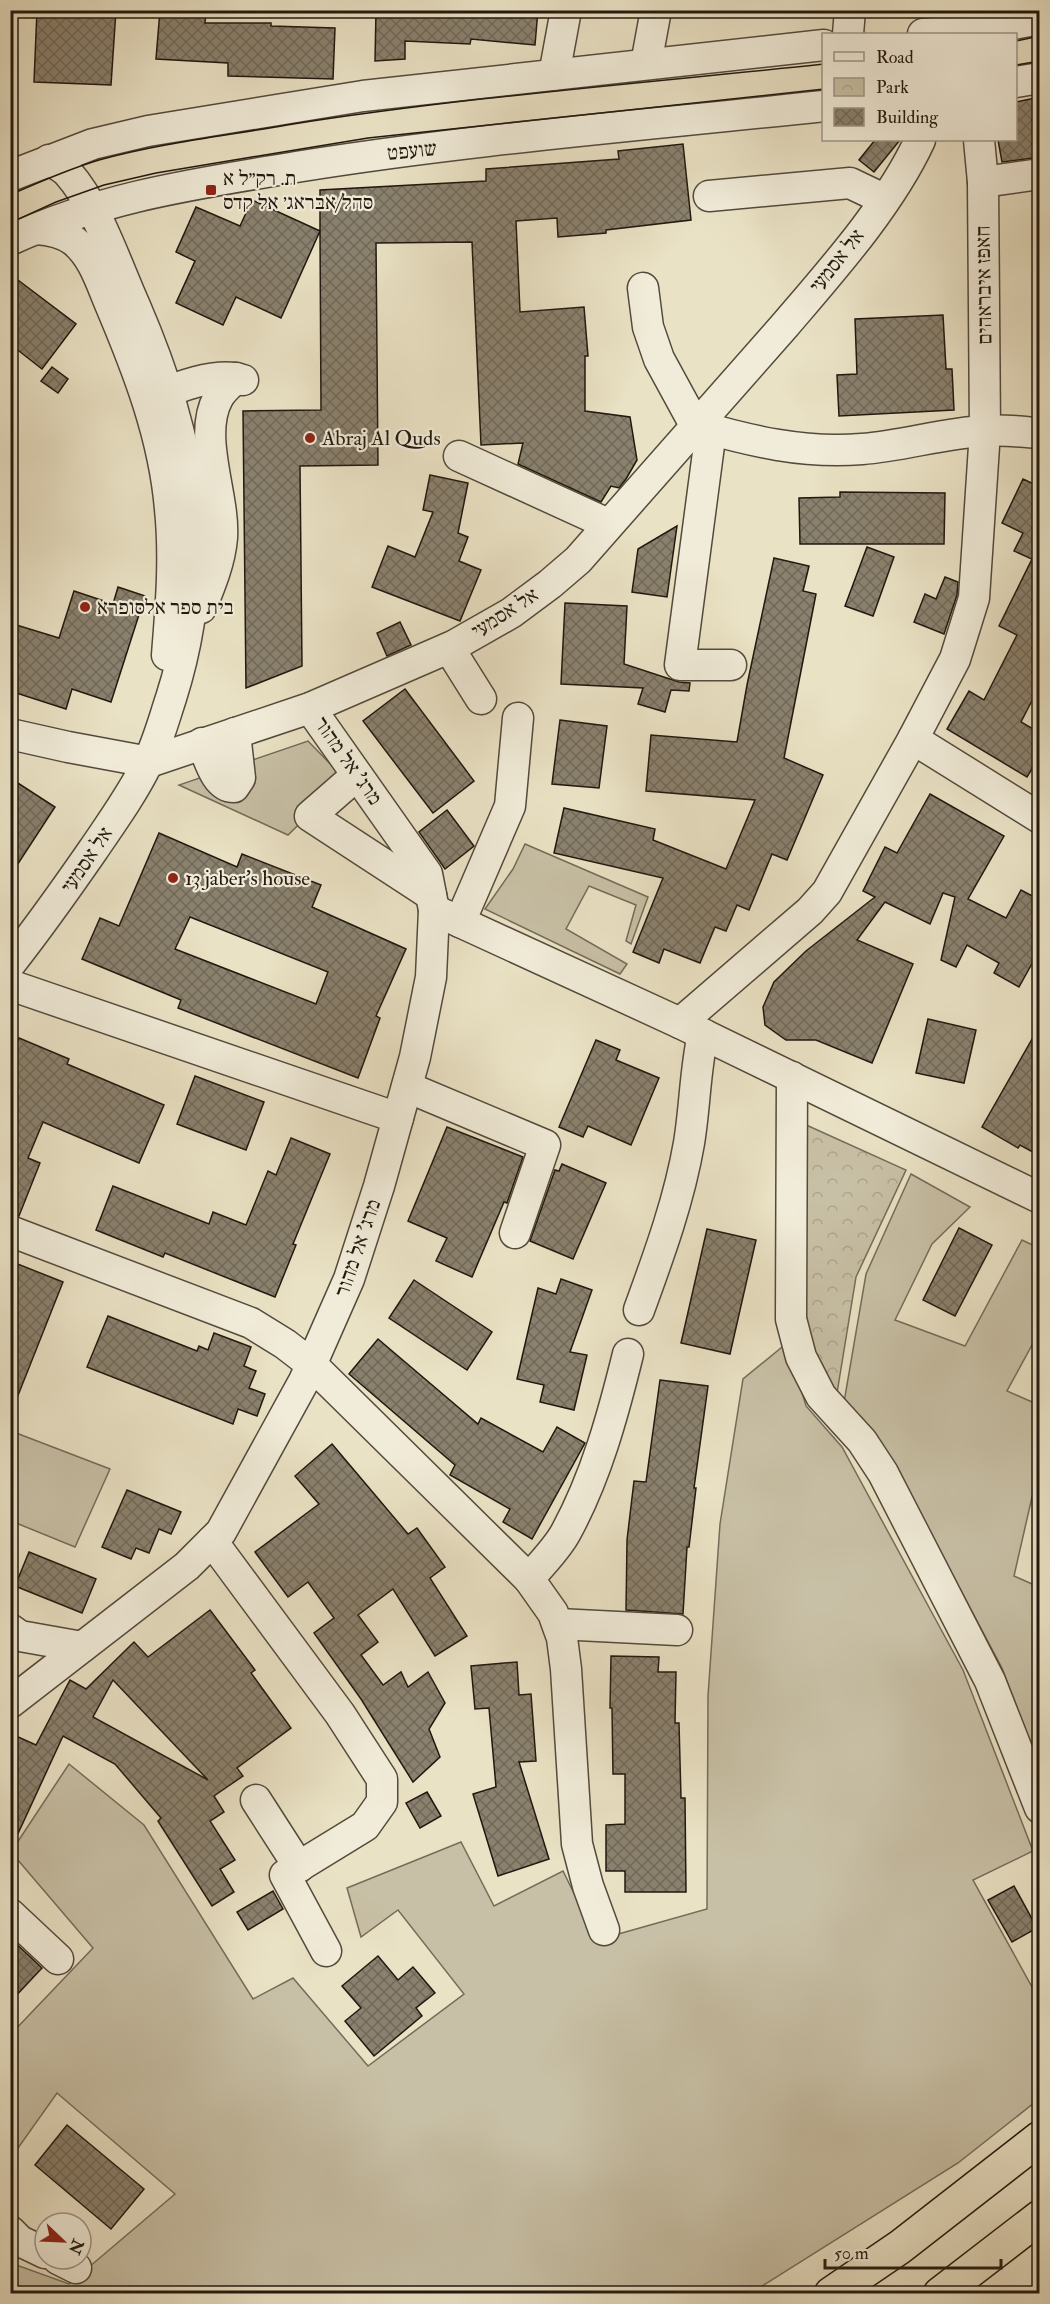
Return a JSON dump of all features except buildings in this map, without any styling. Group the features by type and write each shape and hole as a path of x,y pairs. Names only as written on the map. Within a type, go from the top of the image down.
{"highway":[{"path":"831,2294 900,2247 1040,2138"},
{"path":"940,2294 1040,2217"}],"street":[{"path":"554,75 566,10"},
{"path":"646,63 656,10"},
{"path":"848,33 850,10"},
{"path":"946,33 991,31 1040,19"},
{"path":"10,176 93,144 148,131 363,96 822,45"},
{"path":"1017,82 1040,78"},
{"name":"שועפט","path":"17,236 92,208 141,194 371,155 822,106"},
{"name":"אל אסמעי","path":"10,964 56,906 119,812 149,762 310,708 449,648 511,613 550,585 578,560 608,524 703,427 818,286 901,177 919,141"},
{"name":"חאפז איבראהים","path":"691,1029 827,892 955,659 974,598 985,430 983,182 980,141"},
{"path":"49,160 67,171 92,208 116,263 158,396 187,468 194,535 193,593 186,647"},
{"path":"983,182 1040,174"},
{"path":"708,196 850,183 873,194 883,202"},
{"path":"116,263 116,239 120,224 128,208 141,194"},
{"path":"17,236 52,231 64,234 82,249 94,268 158,396 172,536 172,564 166,661 149,762"},
{"path":"643,288 648,327 659,359 703,427 680,665 731,665"},
{"path":"149,762 186,647 218,563 222,538 222,505 210,430 214,406 222,392 242,380 196,382 158,396"},
{"path":"703,427 746,440 799,449 835,450 863,449 985,430 1040,433"},
{"path":"459,456 608,524"},
{"path":"449,648 481,699"},
{"name":"מרג' אל מהור","path":"10,1703 187,1566 220,1532 312,1364 349,1279 379,1186 406,1087 431,977 442,909 427,874 310,708"},
{"path":"442,909 510,806 518,718"},
{"path":"202,743 220,781 227,787 234,787 240,778 235,733"},
{"path":"10,734 149,762"},
{"path":"913,739 1040,818"},
{"path":"357,775 310,816 442,909 1040,1197"},
{"path":"10,985 398,1118"},
{"path":"639,1310 663,1245 680,1189 695,1104 697,1061 691,1029"},
{"path":"792,1077 791,1319 801,1357 821,1396 862,1441 883,1473 990,1681 1040,1808"},
{"path":"406,1087 544,1145 515,1233"},
{"path":"10,1231 251,1323 285,1344 312,1364 529,1579 553,1612 562,1638 577,1844 588,1886 604,1929"},
{"path":"529,1579 565,1534 591,1479 628,1354"},
{"path":"212,1541 340,1714 382,1779 382,1802 364,1826 285,1875 326,1951"},
{"path":"558,1624 677,1630"},
{"path":"10,1629 20,1636 82,1647"},
{"path":"256,1800 299,1867"},
{"path":"10,1914 58,1959"},
{"path":"10,2231 20,2241 33,2247"}],"green space":[{"path":"308,741 345,779 288,835 179,785"},
{"path":"525,844 648,897 631,944 626,941 636,905 589,886 566,929 627,964 620,974 485,909 513,869"},
{"path":"804,1124 906,1170 856,1277 836,1399 821,1373 802,1316"},
{"path":"911,1174 970,1207 932,1244 895,1320 965,1346 1022,1240 1039,1248 1039,1332 1007,1391 1039,1405 1039,1479 1032,1497 1014,1576 1039,1587 1040,1734 1033,1751 1002,1668 896,1469 843,1408 866,1274"},
{"path":"787,1343 806,1406 842,1447 963,1670 1033,1851 973,1880 1039,1996 1039,2099 958,2163 751,2293 11,2293 11,2263 69,2284 84,2271 93,2271 93,2264 175,2194 57,2093 11,2158 11,2034 93,1948 11,1852 69,1764 144,1825 253,1999 293,1978 368,2066 464,1994 398,1910 361,1937 347,1888 461,1842 494,1906 563,1871 597,1940 707,1909 708,1696 720,1524 743,1379"},
{"path":"11,1431 110,1469 75,1547 16,1523 11,1532"}],"tram line":[{"path":"1017,41 1040,36"},
{"path":"1017,65 1040,61"},
{"path":"10,195 99,160 216,136 420,106 822,64"},
{"path":"10,223 56,202 104,185 156,173 252,157 368,138 822,89"}],"place":[{"name":"ת. רק״ל א סהל/אבראג׳ אל קדס","path":"211,190"},
{"name":"Abraj Al Quds","path":"310,438"},
{"name":"בית ספר אלסופרא","path":"85,607"},
{"name":"13 jaber's house","path":"173,878"}]}
